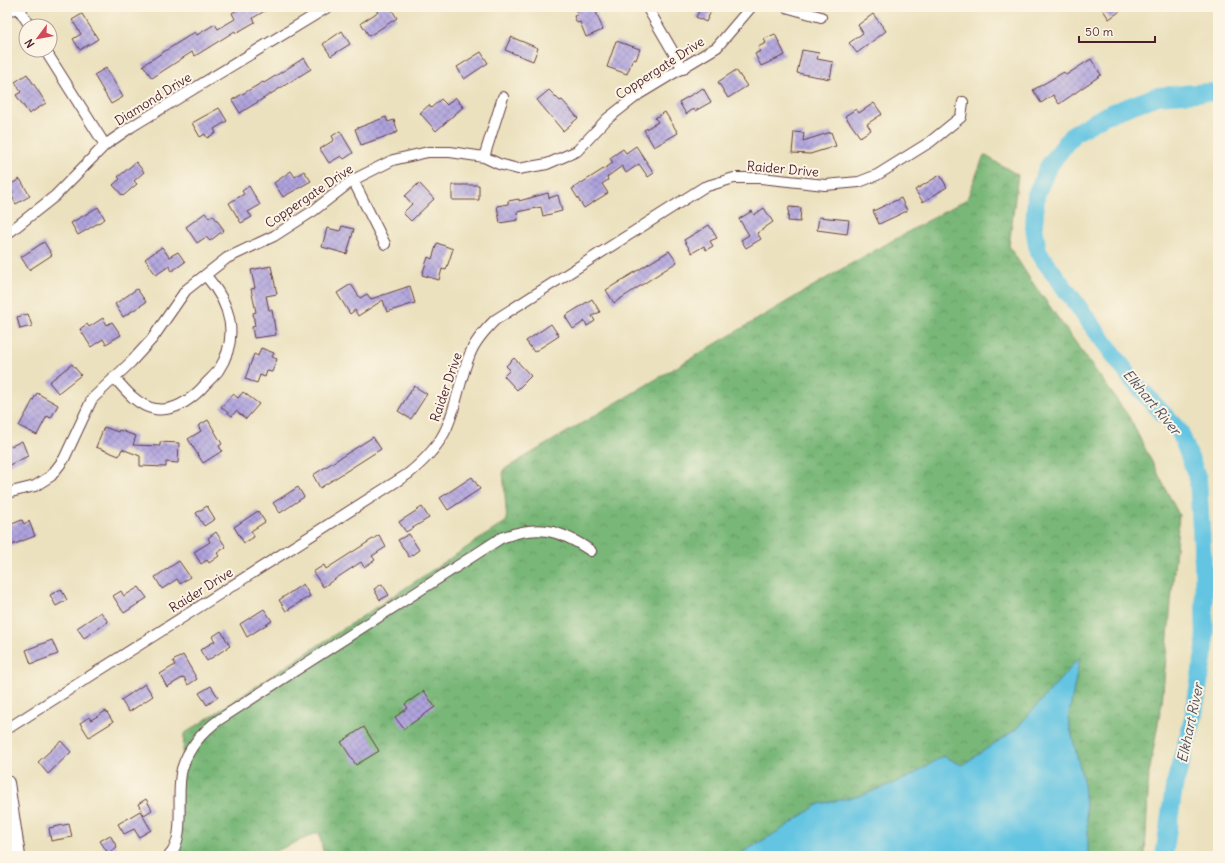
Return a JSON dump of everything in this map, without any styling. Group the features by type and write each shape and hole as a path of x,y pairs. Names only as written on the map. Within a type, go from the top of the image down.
{"street":[{"name":"Diamond Drive","path":"7,234 54,196 105,145 130,127 328,7"},
{"path":"647,7 683,69"},
{"name":"Coppergate Drive","path":"7,493 35,486 51,476 64,459 92,399 152,340 186,290 206,276 227,258 274,236 313,212 353,180 393,160 428,152 450,152 484,157 499,164 518,169 547,164 577,151 607,119 639,94 683,69 717,47 751,7"},
{"path":"786,7 821,17"},
{"path":"7,11 21,8 26,18"},
{"path":"50,58 105,145"},
{"path":"484,157 502,97"},
{"name":"Raider Drive","path":"7,729 408,474 422,463 435,447 446,427 470,354 482,335 495,320 704,187 734,178 761,178 825,185 859,182 876,175 930,142 961,117 963,102"},
{"path":"353,180 385,244"},
{"path":"114,378 129,395 141,403 155,409 176,407 191,399 217,372 227,353 230,336 229,312 219,291 206,276"},
{"path":"169,856 177,842 182,770 189,752 198,739 220,719 501,538 512,534 539,529 565,535 591,551"},
{"path":"7,783 18,856"}],"green space":[{"path":"984,155 1018,175 1009,246 1030,279 1129,417 1179,515 1162,702 1149,773 1145,856 324,856 319,832 265,856 177,856 184,734 507,521 503,470 847,266 967,199"}],"water":[{"path":"1080,657 1068,719 1084,784 1088,832 1088,856 746,856 743,852 784,828 819,804 860,796 909,777 943,756 962,765 1015,730"}],"building":[{"path":"242,7 271,7 253,18 255,22 236,33 235,31 195,56 192,52 152,78 143,65 195,32 197,35 215,24 218,29 235,19 232,13"},
{"path":"375,7 390,7 397,18 369,36 361,23 378,12"},
{"path":"575,7 594,7 603,30 586,37 580,22 577,23 574,16 578,15"},
{"path":"701,7 713,7 706,22 696,17"},
{"path":"1101,7 1126,7 1109,19"},
{"path":"82,14 98,39 80,50 73,39 81,34 72,20"},
{"path":"873,14 886,31 857,53 849,43 863,33 858,25"},
{"path":"342,31 350,44 331,56 323,44"},
{"path":"775,34 785,55 761,66 755,54 760,51 758,47 766,43 764,39"},
{"path":"511,37 538,48 533,61 505,50"},
{"path":"616,41 640,49 636,60 633,59 627,74 607,67"},
{"path":"802,50 819,53 817,59 833,62 830,79 797,73"},
{"path":"481,52 488,63 464,79 457,67"},
{"path":"304,58 311,69 240,113 232,100 263,82 264,83"},
{"path":"1091,59 1101,75 1059,104 1053,95 1041,103 1033,90 1064,72 1066,75"},
{"path":"106,68 123,97 111,104 94,75"},
{"path":"736,70 747,86 728,98 718,82"},
{"path":"27,74 46,103 29,114 16,95 21,92 15,82"},
{"path":"703,88 711,102 686,114 679,102"},
{"path":"549,90 560,101 562,100 578,118 563,131 537,100"},
{"path":"455,97 463,107 436,131 420,113 429,105 431,108 441,99 447,105"},
{"path":"874,103 882,114 867,124 871,130 860,137 845,116 856,109 859,113"},
{"path":"219,108 227,121 214,129 216,133 207,138 205,134 200,137 192,123"},
{"path":"665,112 678,133 654,147 644,130 658,122 655,118"},
{"path":"386,117 388,122 394,120 398,132 361,145 355,129"},
{"path":"340,131 353,153 344,159 341,156 329,163 320,149 334,140 332,136"},
{"path":"794,132 804,133 803,141 831,132 836,146 810,154 792,153"},
{"path":"636,146 654,173 648,177 639,164 626,173 622,166 607,177 608,180 602,184 608,193 584,208 572,189 613,163 610,158 623,149 626,153"},
{"path":"136,162 144,172 134,181 137,184 123,196 113,185 120,179 118,177"},
{"path":"291,171 295,177 304,171 311,181 283,197 274,183"},
{"path":"940,175 947,187 923,202 915,190"},
{"path":"20,179 30,196 16,204 11,195 13,193 9,185"},
{"path":"419,183 434,199 411,221 403,213 412,204 405,196"},
{"path":"452,185 479,185 479,200 452,200"},
{"path":"249,186 260,205 248,212 252,217 241,223 229,203 244,194 242,191"},
{"path":"548,193 549,198 558,195 562,211 543,216 541,207 517,212 518,220 500,223 497,206 508,204 508,201 519,199 519,201"},
{"path":"901,198 907,211 879,224 873,211"},
{"path":"98,207 105,219 78,235 71,223"},
{"path":"789,207 801,208 800,222 788,221"},
{"path":"764,208 773,222 757,233 761,239 746,248 741,240 749,235 739,219 752,211 754,215"},
{"path":"205,213 209,218 213,215 224,230 210,241 206,237 197,243 186,227"},
{"path":"819,217 849,220 847,234 817,230"},
{"path":"709,225 717,238 710,241 713,246 706,250 704,246 692,253 684,240"},
{"path":"342,226 354,229 347,254 322,247 327,228 340,231"},
{"path":"44,242 52,255 29,270 21,257"},
{"path":"437,243 453,249 446,270 442,269 439,280 422,275 428,257 432,259"},
{"path":"162,247 169,257 178,252 185,262 172,271 169,266 156,275 145,259"},
{"path":"669,251 677,262 614,303 606,290"},
{"path":"271,266 277,294 266,296 269,310 272,310 276,335 254,338 252,327 255,326 253,313 256,312 251,289 255,288 251,270"},
{"path":"351,284 360,298 367,294 371,299 410,286 415,303 387,312 383,300 358,316 355,310 350,314 337,293"},
{"path":"137,289 146,302 123,317 115,304"},
{"path":"592,299 600,312 592,316 595,321 587,326 585,321 573,329 565,316"},
{"path":"28,314 32,326 20,329 17,317"},
{"path":"103,318 107,325 112,322 121,335 106,344 103,339 91,347 80,329 87,324 89,327"},
{"path":"551,324 559,336 534,352 526,341"},
{"path":"261,348 274,353 272,357 277,359 272,372 267,371 265,377 260,375 257,383 245,379 254,354 258,356"},
{"path":"514,358 531,376 517,390 504,376 510,370 506,366"},
{"path":"72,364 81,375 58,393 49,382"},
{"path":"414,386 427,394 411,419 398,411"},
{"path":"243,392 259,404 246,419 236,411 232,416 221,407 233,394 238,398"},
{"path":"37,393 58,405 51,418 47,416 37,435 19,426"},
{"path":"208,420 222,444 219,446 222,451 203,463 188,439 201,431 198,426"},
{"path":"104,427 136,436 133,445 160,446 160,442 179,443 178,463 166,462 166,467 140,466 140,456 122,449 119,456 96,447"},
{"path":"373,437 381,449 320,488 313,475"},
{"path":"22,441 28,456 7,466 7,448"},
{"path":"472,477 480,489 448,510 440,498"},
{"path":"298,487 304,497 280,513 273,503"},
{"path":"207,506 215,519 204,526 196,513"},
{"path":"422,507 429,518 406,532 399,522"},
{"path":"258,511 265,522 251,531 254,537 244,543 234,527"},
{"path":"22,520 24,524 29,521 35,536 7,547 7,526"},
{"path":"216,532 226,547 217,553 219,556 209,563 207,560 201,564 194,552 210,542 208,538"},
{"path":"409,534 419,550 409,557 398,540"},
{"path":"379,535 386,547 372,556 375,560 364,567 361,562 323,587 313,572 324,565 326,569"},
{"path":"179,561 190,577 180,584 177,579 162,589 155,577"},
{"path":"303,584 310,596 286,611 279,600"},
{"path":"382,584 389,595 380,600 374,589"},
{"path":"139,587 147,598 124,613 113,596 121,591 124,596"},
{"path":"61,589 67,600 56,606 50,595"},
{"path":"264,609 272,621 247,637 240,624"},
{"path":"101,612 108,622 84,638 77,628"},
{"path":"221,631 230,646 207,661 200,650 215,641 212,637"},
{"path":"52,640 58,654 31,664 26,650"},
{"path":"183,655 197,679 188,685 184,677 167,687 160,674 175,665 173,661"},
{"path":"145,684 153,696 129,712 121,700"},
{"path":"211,686 218,697 207,705 199,693"},
{"path":"424,691 435,707 404,729 395,717 408,708 405,704"},
{"path":"106,711 113,722 89,737 80,723 89,717 91,720"},
{"path":"364,727 379,751 356,765 341,742"},
{"path":"61,741 71,752 48,774 38,762"},
{"path":"146,799 152,810 144,815 138,804"},
{"path":"140,811 151,830 139,837 134,829 124,834 118,824"},
{"path":"69,824 72,837 51,841 49,828"},
{"path":"110,835 117,847 108,853 100,841"}],"waterway":[{"name":"Elkhart River","path":"1164,856 1174,787 1193,719 1205,647 1203,563 1198,479 1180,432 1133,381 1038,252 1034,227 1036,195 1048,167 1073,134 1106,115 1157,96 1209,92 1218,94"}]}
